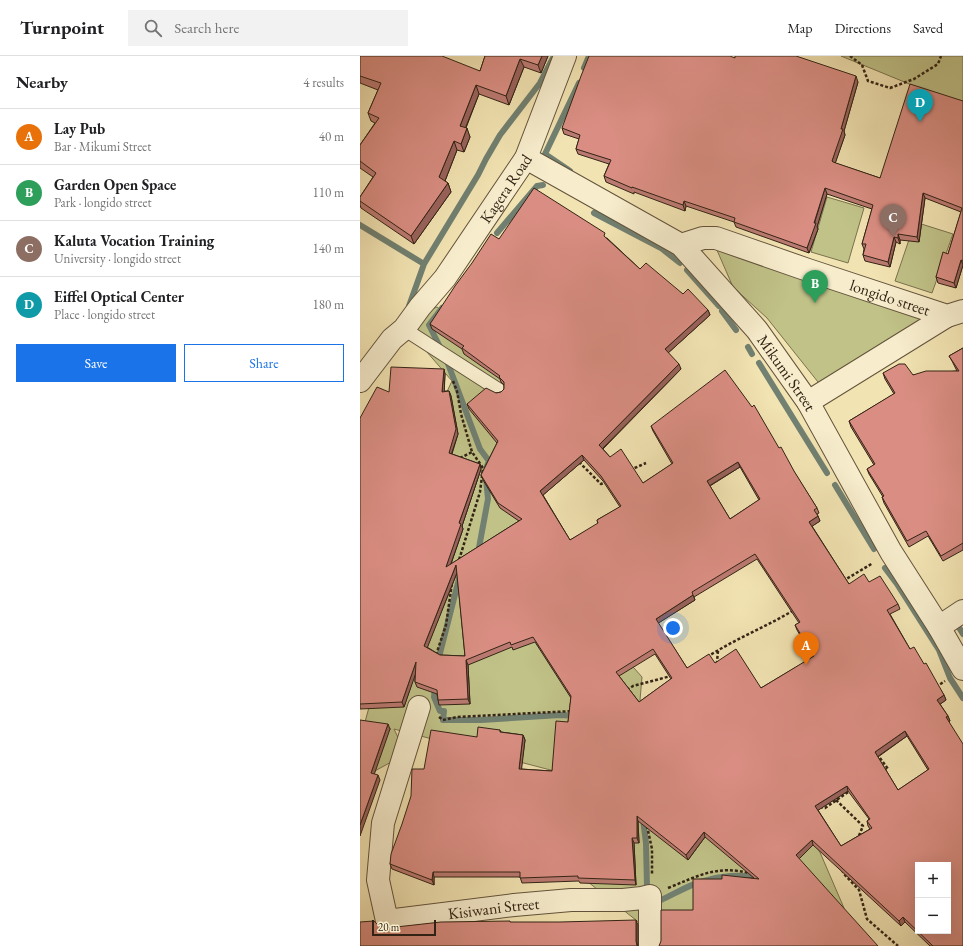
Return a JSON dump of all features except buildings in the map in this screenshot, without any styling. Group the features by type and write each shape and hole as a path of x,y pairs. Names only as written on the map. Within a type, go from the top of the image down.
{"street":[{"name":"Kagera Road","path":"360,381 392,339 404,330 420,307 445,278 526,158 565,56"},
{"name":"Mikumi Street","path":"526,158 681,245 757,330 808,402 891,552 940,627 957,674"},
{"name":"longido street","path":"681,245 703,238 716,238 808,270 955,314"},
{"path":"808,402 955,314"},
{"path":"940,627 963,611"},
{"name":"Kisiwani Street","path":"419,708 384,823 378,880 387,921 514,905 571,900 623,900 650,896"},
{"path":"650,896 650,946"}],"lane":[{"path":"404,330 499,390"}],"path":[{"path":"850,56 862,65 868,81 890,88 914,79 938,64 941,56"},
{"path":"439,351 457,391 460,414 472,452 483,468 480,492 458,563"},
{"path":"454,461 472,452"},
{"path":"579,462 600,484 607,481"},
{"path":"627,472 646,463"},
{"path":"837,584 891,552"},
{"path":"434,661 446,625 454,577"},
{"path":"706,657 770,624 797,608"},
{"path":"718,650 717,662 721,670"},
{"path":"620,693 633,686 675,674"},
{"path":"933,689 957,674"},
{"path":"419,708 434,714 442,720 457,717 580,710"},
{"path":"876,752 888,769 880,772"},
{"path":"816,806 825,808 853,789"},
{"path":"836,800 863,826 857,840"},
{"path":"645,821 652,849 650,896 699,875 724,870 755,875"},
{"path":"746,867 759,875"},
{"path":"842,868 844,874 859,890 867,919 898,946"}],"green space":[{"path":"841,56 963,56 963,106"},
{"path":"827,197 864,208 848,263 811,252"},
{"path":"915,222 953,234 932,293 895,281"},
{"path":"713,241 928,321 822,387 767,318 733,287"},
{"path":"437,307 499,351 542,606 626,659 642,677 640,700 649,719 800,806 844,908 841,946 666,944 568,866 581,778 394,729 406,754 360,779 360,746 391,729 365,722 392,623 434,419 452,381 401,322"}],"waterway":[{"path":"584,68 589,56"},
{"path":"410,308 409,306 424,264 478,175 500,135 540,83 553,58"},
{"path":"570,171 545,154 579,83"},
{"path":"497,233 537,186 543,185"},
{"path":"594,213 661,248 680,263"},
{"path":"360,225 424,264"},
{"path":"687,270 719,306"},
{"path":"442,308 429,325 442,351"},
{"path":"722,311 736,330"},
{"path":"748,347 752,354"},
{"path":"447,361 480,449 489,461 487,466"},
{"path":"759,363 827,473"},
{"path":"478,553 488,499 486,479"},
{"path":"835,485 874,549"},
{"path":"885,568 897,584 939,650 950,678 963,698"},
{"path":"438,661 460,575"},
{"path":"958,626 963,634"},
{"path":"435,686 434,697 440,711 444,711 443,720 481,720 560,715 576,716"},
{"path":"643,819 646,843 647,887"},
{"path":"661,900 692,885 716,878 745,876 758,879"}],"place":[{"name":"Eiffel Optical Center","path":"920,122"},
{"name":"Kaluta Vocation Training","path":"893,237"},
{"name":"Garden Open Space","path":"815,303"},
{"name":"Lay Pub","path":"806,665"}]}
